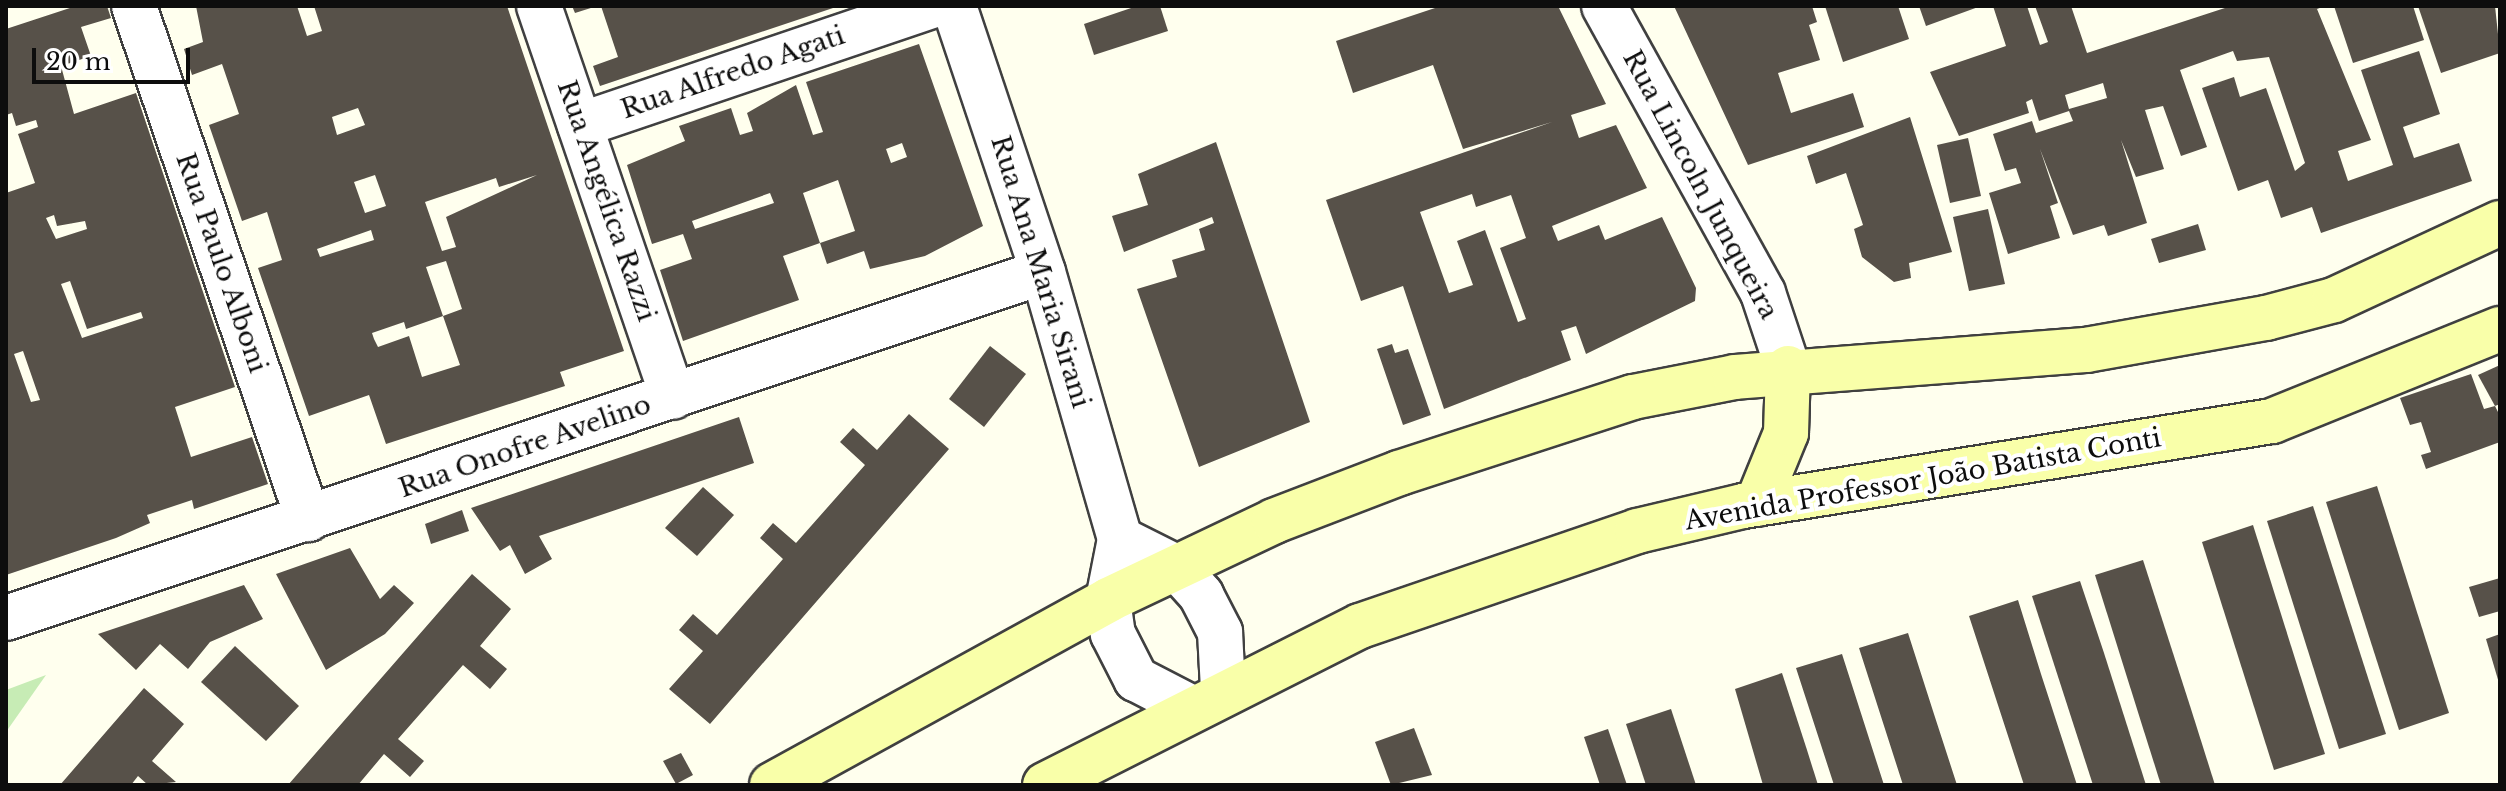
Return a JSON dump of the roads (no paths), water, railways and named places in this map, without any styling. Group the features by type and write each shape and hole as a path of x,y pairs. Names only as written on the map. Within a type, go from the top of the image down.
{"main road":[{"path":"772,785 1108,600 1176,567 1413,468 1633,397 1788,368 2086,350 2239,323 2334,300 2500,223"},
{"name":"Avenida Professor João Batista Conti","path":"1045,785 1206,699 1360,626 1637,531 1757,504 2272,421 2500,329"},
{"path":"1757,504 1786,433 1788,368"}],"street":[{"name":"Rua Paulo Alboni","path":"134,6 308,519"},
{"name":"Rua Angélica Razzi","path":"539,6 673,397"},
{"name":"Rua Alfredo Agati","path":"580,125 932,6"},
{"name":"Rua Ana Maria Sirani","path":"954,6 1043,272 1120,539 1108,600 1124,664 1152,690 1206,699"},
{"name":"Rua Lincoln Junqueira","path":"1604,6 1763,293 1788,368"},
{"name":"Rua Onofre Avelino","path":"6,618 1043,272"},
{"path":"1120,539 1176,567 1220,632 1206,699"}]}
